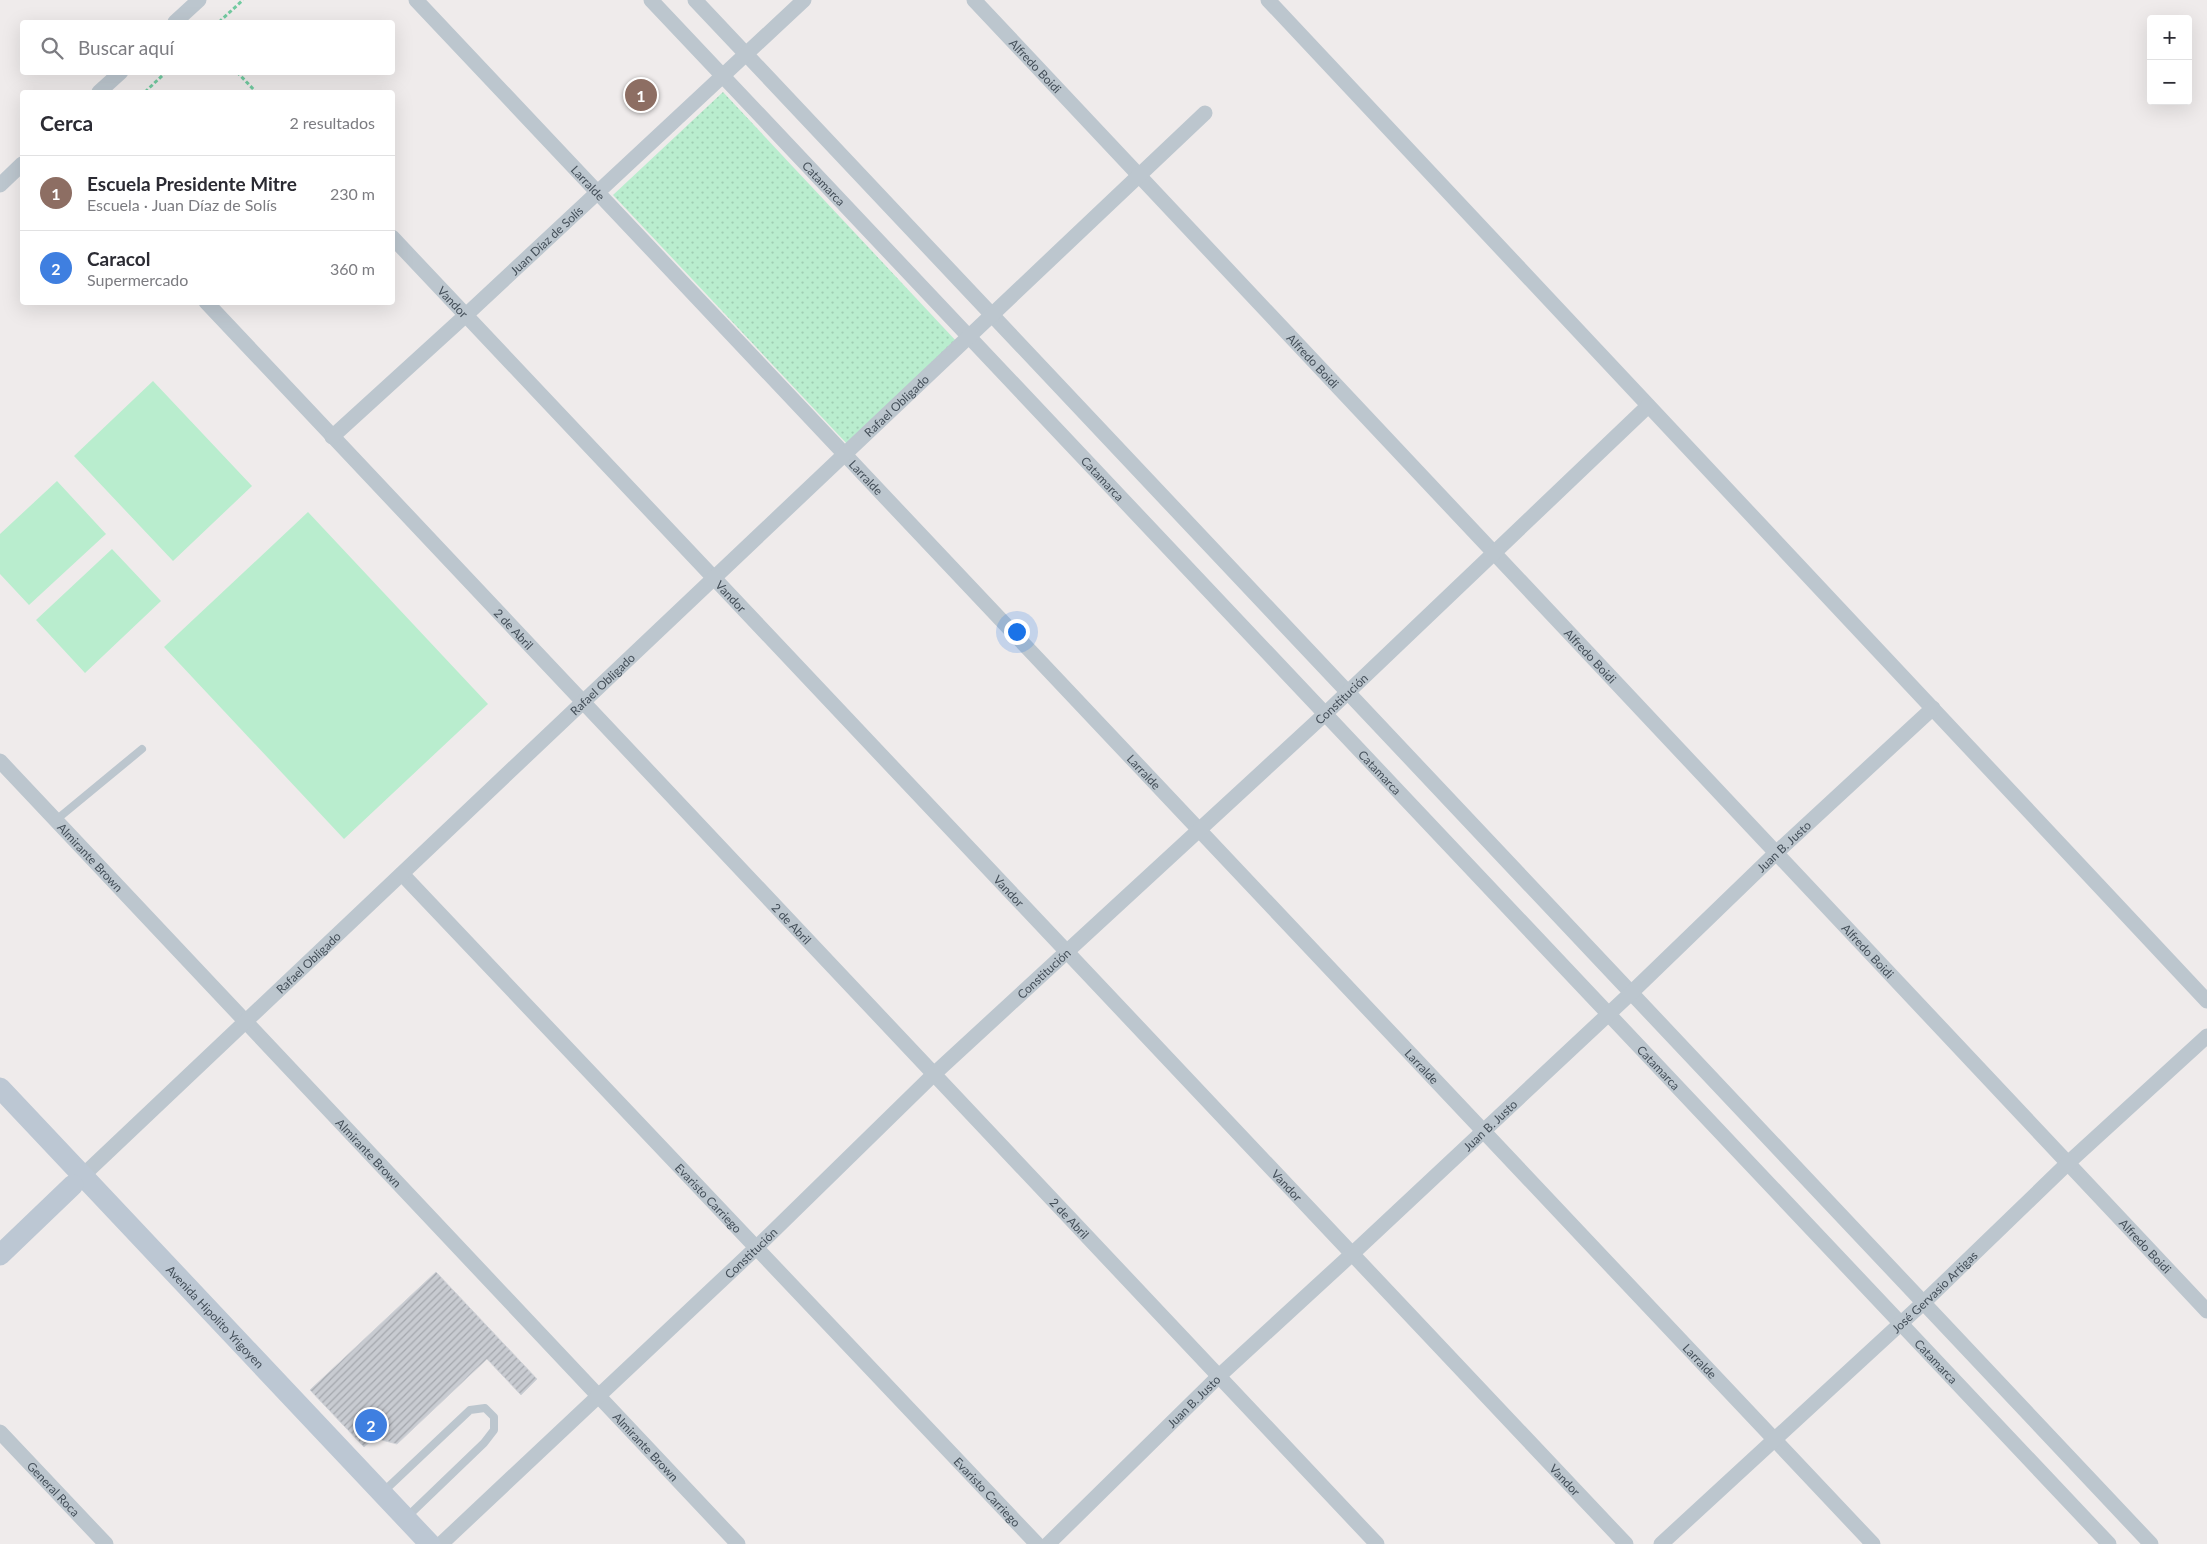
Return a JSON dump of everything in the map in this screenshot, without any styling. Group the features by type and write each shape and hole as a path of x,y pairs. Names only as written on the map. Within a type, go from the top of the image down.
{"main road":[{"name":"Avenida Hipolito Yrigoyen","path":"0,1088 78,1181 411,1544"},
{"name":"Avenida Hipolito Yrigoyen","path":"0,1107 78,1181 430,1544"},
{"name":"Rafael Obligado","path":"0,1255 78,1181"}],"street":[{"path":"177,20 199,0"},
{"name":"Larralde","path":"416,0 1873,1544"},
{"name":"Catamarca","path":"651,0 2109,1544"},
{"path":"695,0 2151,1544"},
{"name":"Juan Díaz de Solís","path":"332,437 466,315 804,0"},
{"name":"Alfredo Boidi","path":"974,0 2207,1311"},
{"path":"1268,0 2207,1001"},
{"path":"102,90 118,75"},
{"name":"Rafael Obligado","path":"78,1181 1205,113"},
{"path":"0,185 20,166"},
{"name":"Vandor","path":"395,240 1626,1544"},
{"name":"2 de Abril","path":"209,305 1378,1544"},
{"name":"Constitución","path":"441,1544 756,1248 934,1074 1325,714 1648,406"},
{"name":"Juan B. Justo","path":"1048,1544 1219,1376 1631,993 1776,853 1932,708"},
{"name":"Almirante Brown","path":"0,761 738,1544"},
{"name":"Evaristo Carriego","path":"402,874 1036,1544"},
{"name":"José Gervasio Artigas","path":"1661,1544 1923,1303 2068,1163 2207,1036"},
{"name":"General Roca","path":"0,1432 106,1544"}],"lane":[{"path":"56,820 142,749"},
{"path":"382,1493 470,1410 485,1408 494,1417 494,1430 484,1443 405,1518"}],"path":[{"path":"221,20 243,0"},
{"path":"147,90 163,75"},
{"path":"240,75 254,90"}],"green space":[{"path":"723,92 958,343 849,446 613,195"},
{"path":"153,381 252,486 173,561 74,456"},
{"path":"57,481 106,534 29,605 0,574 0,534"},
{"path":"308,512 488,704 344,839 164,647"},
{"path":"112,549 161,601 85,673 36,620"}],"building":[{"path":"436,1272 537,1379 521,1395 487,1359 397,1444 374,1438 364,1447 310,1390"}],"place":[{"name":"Escuela Presidente Mitre","path":"641,95"},
{"name":"Caracol","path":"371,1425"}]}
